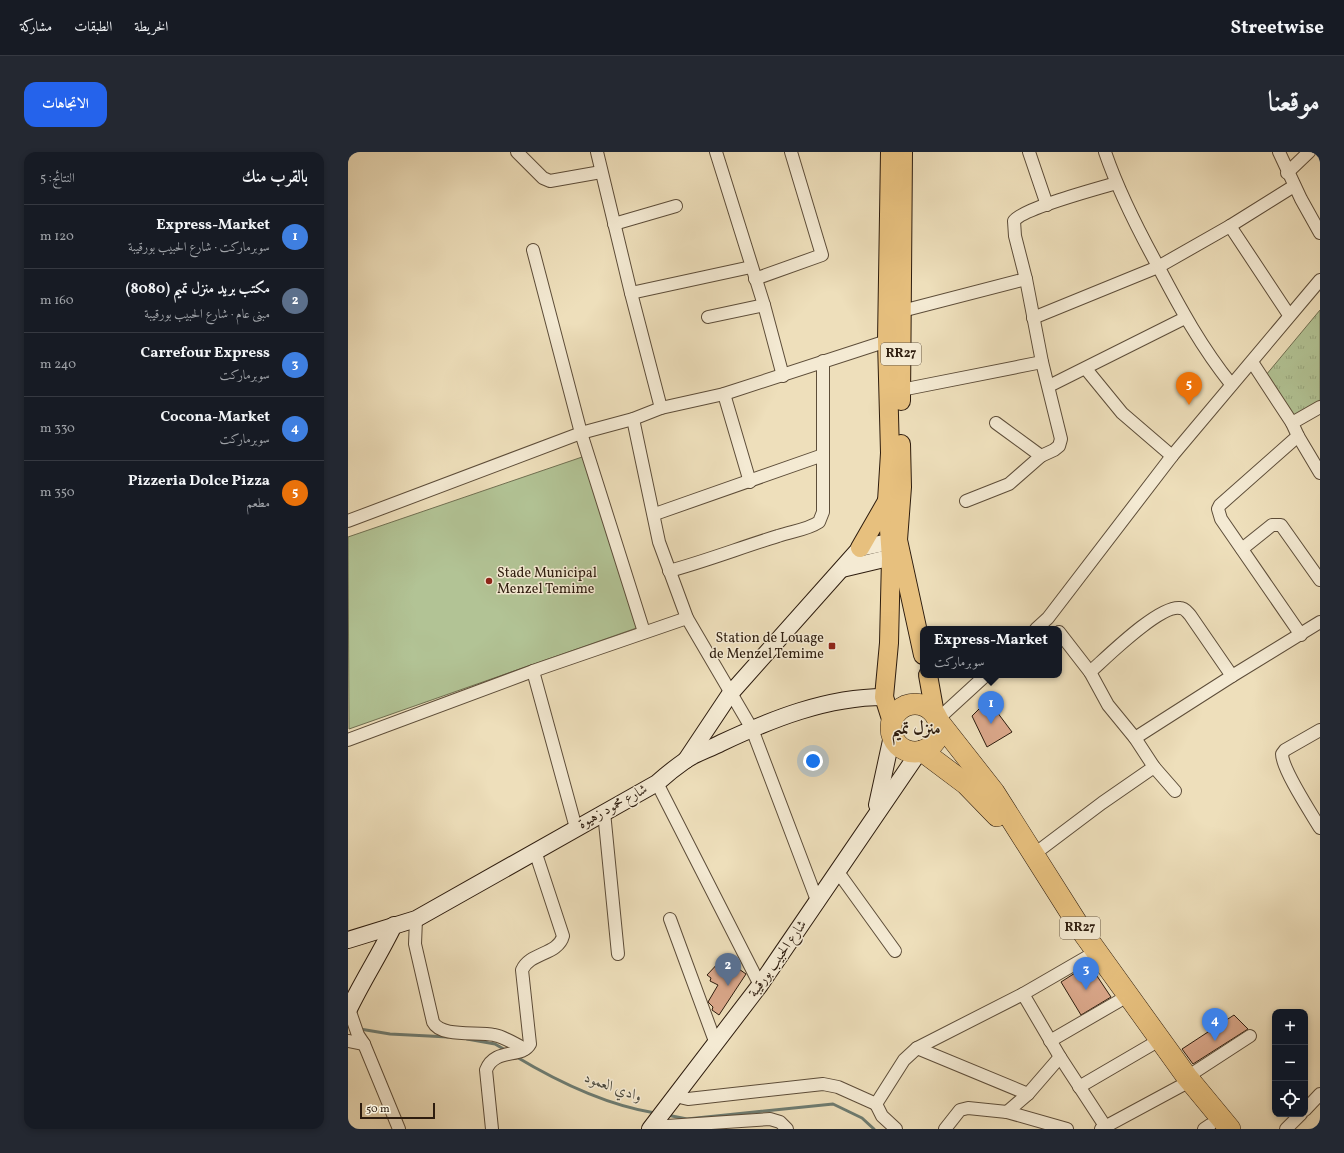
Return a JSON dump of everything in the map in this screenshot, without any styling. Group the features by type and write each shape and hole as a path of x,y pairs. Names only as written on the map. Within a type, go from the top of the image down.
{"highway":[{"name":"RR27","path":"1186,1082 1151,1045 1087,957 1031,871 1003,823 966,784 920,752 903,749 892,729 900,709 907,705 923,705 937,718 994,792 1084,934 1186,1082 1214,1128"},
{"name":"RR27","path":"920,752 934,743 939,729 937,718"}],"main road":[{"name":"RR27","path":"890,152 894,342 887,501 895,548 920,644"},
{"name":"RR27","path":"892,729 884,697 895,548 902,487 901,390 894,342 902,310 903,152"},
{"path":"686,760 730,694 860,548 887,501"},
{"path":"860,548 895,548"},
{"path":"842,569 895,548"},
{"name":"RR27","path":"929,678 937,718"},
{"name":"شارع محمود زهيوة","path":"348,940 416,919 657,783 686,760 752,729 791,714 822,706 862,697 884,697"},
{"name":"شارع الحبيب بورقيبة","path":"876,813 892,729"},
{"name":"شارع الحبيب بورقيبة","path":"654,1124 760,985 818,903 876,813 920,752"},
{"path":"350,1010 362,982 379,958 394,925"}],"street":[{"path":"517,152 542,178 550,181 601,172"},
{"path":"601,152 601,172 661,408"},
{"path":"716,152 764,305 783,376"},
{"path":"755,279 822,255 791,152"},
{"path":"1029,152 1047,205"},
{"path":"1105,152 1116,183 1185,318 1231,384"},
{"path":"1279,152 1287,173 1320,233"},
{"path":"1287,173 1309,152"},
{"path":"966,501 1009,484 1042,456 1059,446 1061,439 1042,362 1026,279 1013,223 1017,217 1047,205 1116,183"},
{"path":"1033,318 1158,267 1230,226 1294,186"},
{"path":"614,224 676,206"},
{"path":"1230,226 1290,315"},
{"path":"533,250 582,433 644,632"},
{"path":"631,293 751,267"},
{"path":"902,310 1026,279"},
{"path":"1039,626 1048,618 1172,456 1320,280"},
{"path":"708,318 764,305"},
{"path":"1048,386 1185,318"},
{"path":"348,521 582,433 633,419 661,408 724,394 783,376 824,361 894,342"},
{"path":"669,571 721,556 778,536 804,530 819,522 823,512 824,361"},
{"path":"901,390 1042,362"},
{"path":"1252,362 1292,423 1320,473"},
{"path":"1086,368 1122,413 1172,456"},
{"path":"724,394 750,482"},
{"path":"1292,423 1320,407"},
{"path":"633,419 659,542 669,571 687,618 730,694 752,729 818,903"},
{"path":"996,423 1042,456"},
{"path":"1298,436 1220,505 1218,509 1221,519 1300,635"},
{"path":"654,514 750,482 823,455"},
{"path":"1242,549 1272,525 1281,525 1320,580"},
{"path":"1090,672 1148,621 1178,607 1184,609 1190,615 1232,676"},
{"path":"348,740 533,671 687,618"},
{"path":"1048,618 1054,626"},
{"path":"1135,738 1320,622"},
{"path":"1062,636 1090,672 1108,705 1135,738 1154,767 1175,790"},
{"path":"533,671 576,828"},
{"path":"937,718 983,678"},
{"path":"1320,730 1285,750 1282,754 1285,766 1320,828"},
{"path":"1033,855 1102,803 1154,767"},
{"path":"657,783 760,985"},
{"path":"604,812 618,954"},
{"path":"492,1129 486,1070 490,1061 497,1057 523,1050 529,1046 530,1042 522,970 526,963 534,957 558,946 563,936 536,851"},
{"path":"838,872 895,951"},
{"path":"416,919 415,944 433,1022 437,1028 447,1031 494,1035 523,1050"},
{"path":"670,919 716,1044"},
{"path":"876,1104 904,1060 917,1048 1023,994 1087,957"},
{"path":"1023,994 1050,1041 1104,1128 1186,1082 1250,1036"},
{"path":"1050,1041 1120,1001"},
{"path":"350,1010 357,1040 399,1129"},
{"path":"1079,1087 1151,1045"},
{"path":"917,1048 1028,1094"},
{"path":"1007,1112 1028,1094 1060,1057"},
{"path":"675,1097 688,1099 824,1084 838,1087 876,1104 882,1116 896,1129"},
{"path":"1308,1107 1320,1094"},
{"path":"945,1129 960,1110 968,1108 1007,1112 1048,1127 1066,1129"},
{"path":"1286,1129 1298,1117"},
{"path":"654,1124 770,1119 780,1122 786,1129"}],"green space":[{"path":"1320,310 1320,402 1293,416 1266,375"},
{"name":"Stade Municipal Menzel Temime","path":"588,455 645,625 349,729 348,537"}],"building":[{"path":"988,700 1012,732 987,747 972,716"},
{"path":"721,960 729,962 746,974 719,1015 712,1010 713,1007 708,1002 718,985 710,981 711,978 707,975"},
{"path":"1089,964 1111,997 1081,1015 1061,982"},
{"path":"1234,1015 1248,1029 1193,1064 1182,1049"}],"waterway":[{"name":"وادي العمود","path":"360,1029 390,1034 448,1037"},
{"name":"وادي العمود","path":"467,1039 495,1044 507,1051"},
{"name":"وادي العمود","path":"515,1056 548,1075 583,1091 618,1104 655,1113"},
{"name":"وادي العمود","path":"667,1115 687,1119 833,1104 862,1118 874,1129"},
{"name":"وادي العمود","path":"1316,1129 1320,1125"}],"place":[{"name":"Pizzeria Dolce Pizza","path":"1189,405"},
{"name":"Stade Municipal Menzel Temime","path":"489,581"},
{"name":"Station de Louage de Menzel Temime","path":"832,646"},
{"name":"Express-Market","path":"991,724"},
{"name":"مكتب بريد منزل تميم (8080)","path":"728,986"},
{"name":"Carrefour Express","path":"1086,990"},
{"name":"Cocona-Market","path":"1215,1041"}],"district":[{"name":"منزل تميم","path":"916,729"}]}
